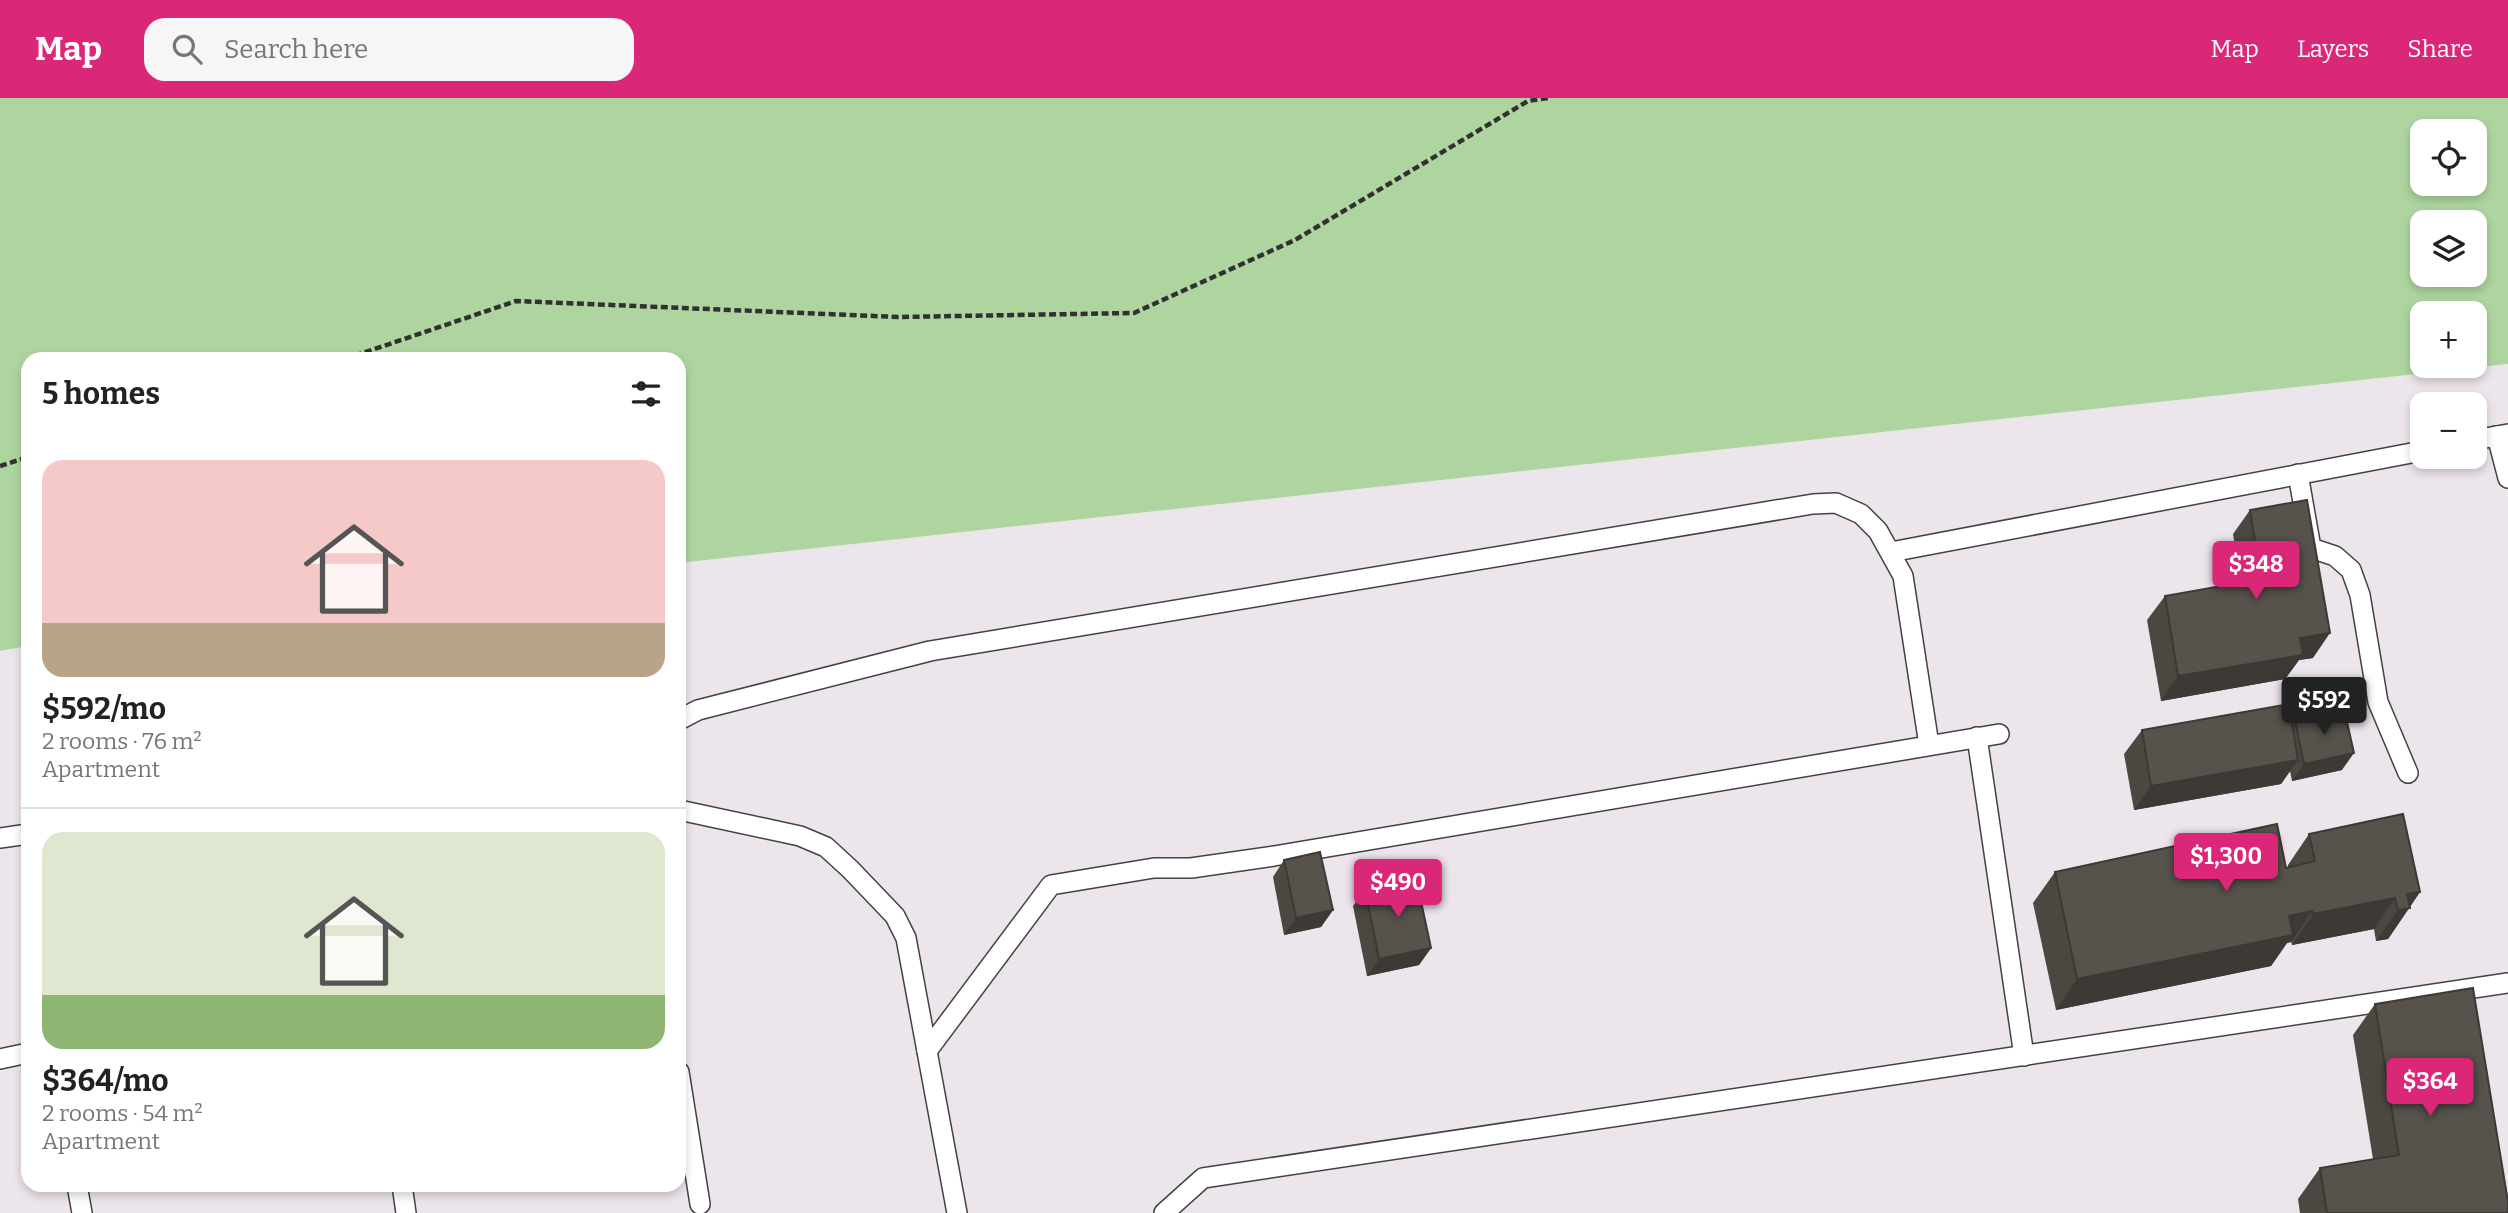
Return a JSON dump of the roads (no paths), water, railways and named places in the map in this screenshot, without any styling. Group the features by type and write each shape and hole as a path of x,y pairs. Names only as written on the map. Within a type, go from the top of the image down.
{"lane":[{"path":"2502,435 2508,478"},
{"path":"1891,552 2410,453"},
{"path":"2298,474 2311,548 2335,556 2351,570 2360,595 2378,702 2407,773"},
{"path":"686,716 698,710 930,652 1813,504 1836,503 1861,514 1878,531 1903,576 1929,745"},
{"path":"927,1051 1051,885 1154,868 1191,868 1275,856 1999,734"},
{"path":"1977,737 2024,1056"},
{"path":"686,812 800,836 826,847 895,916 906,938 957,1213"},
{"path":"0,838 21,835"},
{"path":"1164,1213 1203,1178 2508,984"},
{"path":"0,1059 21,1054"},
{"path":"686,1118 699,1204"},
{"path":"78,1192 82,1213"},
{"path":"402,1192 406,1213"}]}
